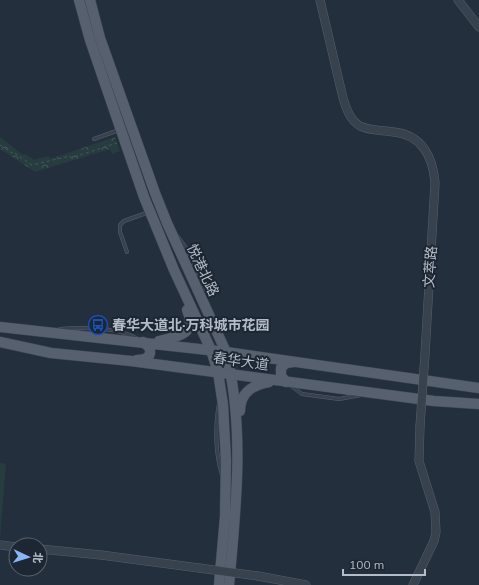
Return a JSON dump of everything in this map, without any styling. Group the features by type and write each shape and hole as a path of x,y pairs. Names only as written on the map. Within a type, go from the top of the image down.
{"main road":[{"name":"悦港北路","path":"80,0 90,40 150,211 174,270 211,350 218,372 225,433 226,488 218,585"},
{"name":"悦港北路","path":"90,0 106,52 155,193 167,223 226,352 232,375 235,402 237,460 235,519 229,585"},
{"path":"131,360 143,360 148,357 150,350 147,343 178,337 187,331 190,326 190,315 179,290 174,270"},
{"name":"春华大道","path":"0,328 211,350 477,387"},
{"name":"春华大道","path":"0,342 51,353 131,360 232,375 434,401 479,405"},
{"path":"237,460 241,439 240,408 244,394 248,389 255,386 280,381 281,368 286,363 295,362"}],"street":[{"name":"文萃路","path":"320,0 343,98 352,119 360,126 368,129 397,132 414,139 422,146 432,162 435,182 419,461 435,512 436,523 434,541 413,585"},
{"path":"458,0 479,27"},
{"path":"48,550 101,554 258,576 306,585"}],"lane":[{"path":"94,139 121,129"},
{"path":"127,252 120,232 120,225 124,221 150,211"}],"path":[{"path":"0,145 32,165 70,156 71,158 120,142"}],"green space":[{"path":"0,137 23,155 25,154 34,160 49,156 50,159 115,137 120,151 112,154 110,149 35,172 0,149"},
{"path":"0,463 6,464 0,539"}],"place":[{"name":"春华大道北·万科城市花园","path":"98,325"}]}
